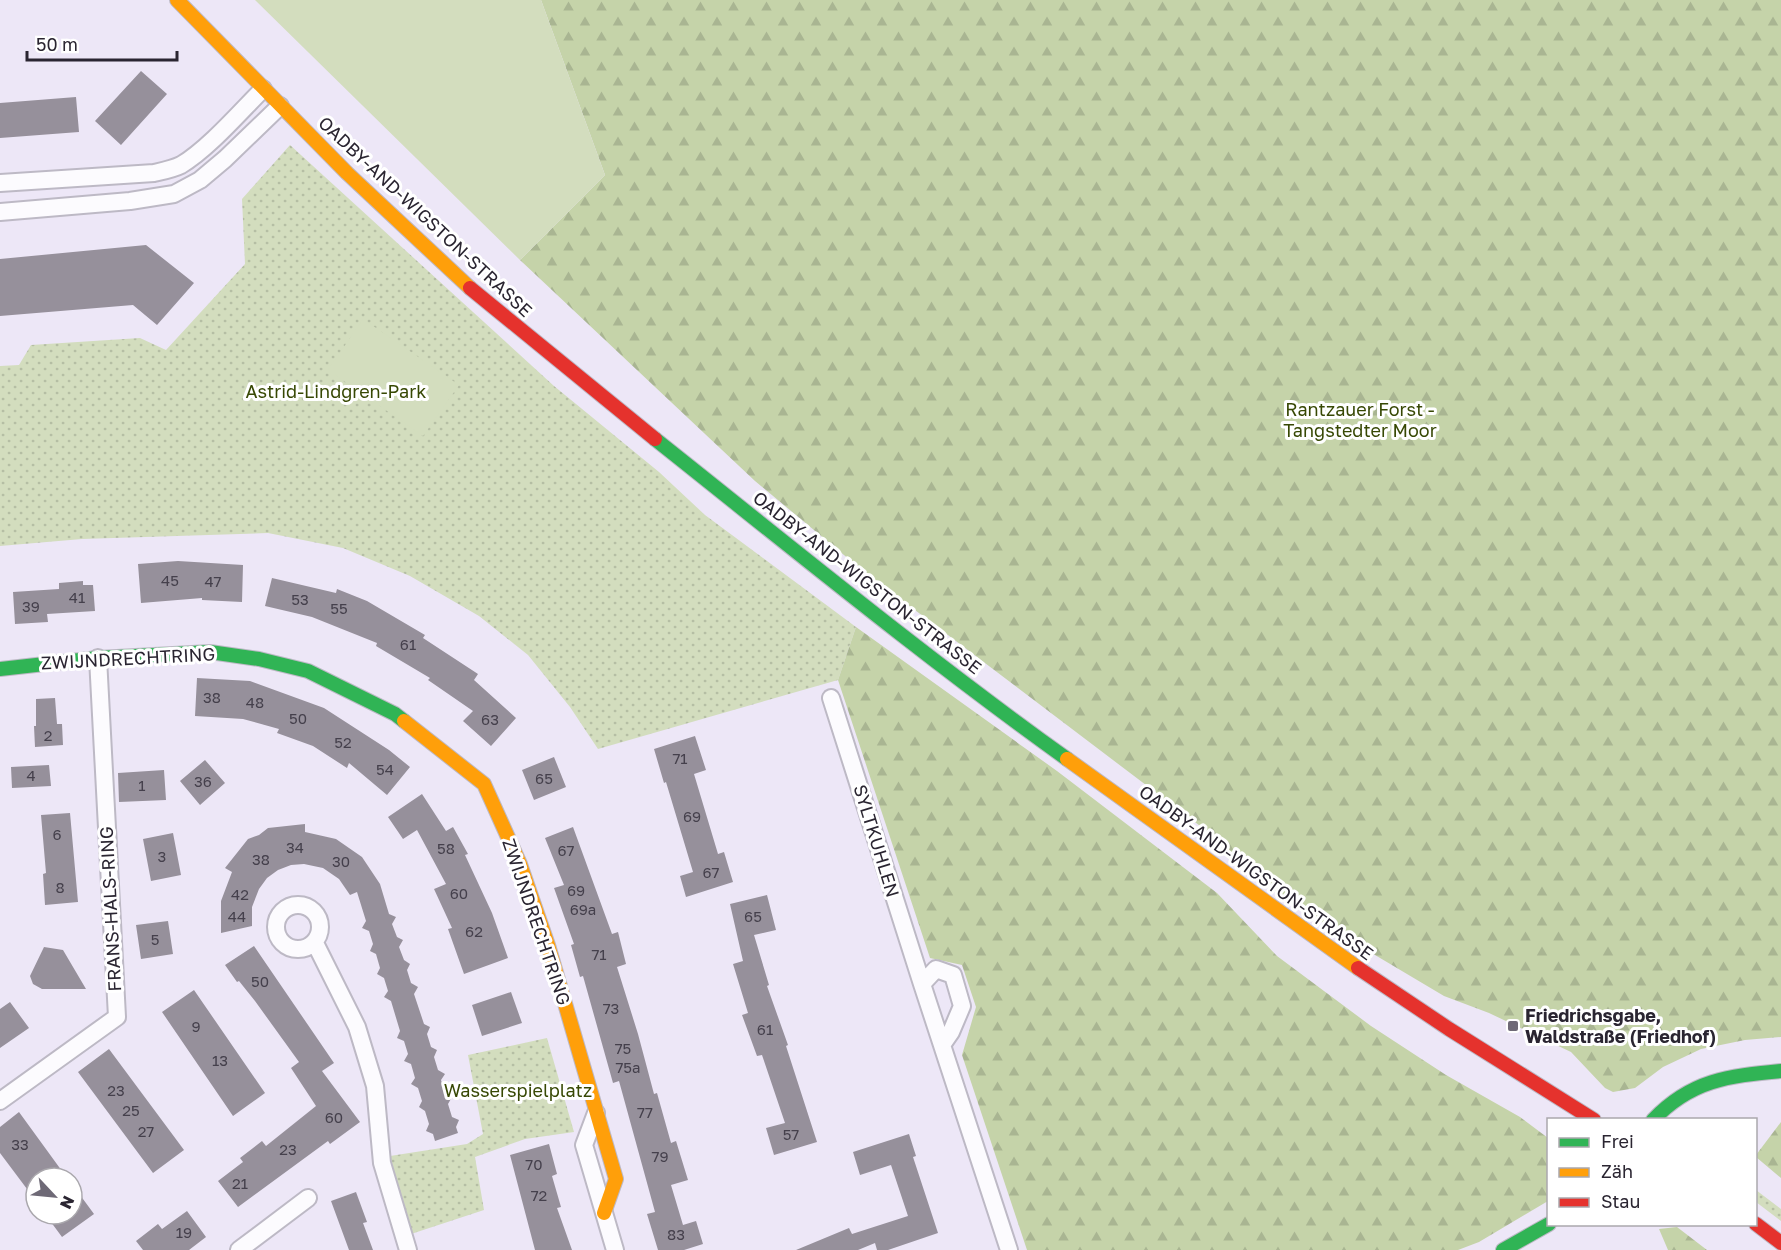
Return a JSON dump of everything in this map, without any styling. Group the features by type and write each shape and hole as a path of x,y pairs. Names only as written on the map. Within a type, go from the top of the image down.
{"main road":[{"name":"OADBY-AND-WIGSTON-STRASSE","path":"177,0 347,173 473,291 840,587 1028,731 1357,968 1449,1029 1592,1118"},
{"name":"ZWIJNDRECHTRING","path":"0,669 98,658 210,652 259,659 308,671 395,714 484,784 520,864 548,945 596,1113"},
{"path":"1654,1118 1667,1105 1713,1080 1781,1071"},
{"path":"1503,1250 1547,1225"},
{"path":"1757,1225 1781,1243"}],"street":[{"path":"0,183 154,173 180,165 206,146 263,89"},
{"path":"0,212 130,201 174,194 200,180 280,106"},
{"name":"FRANS-HALS-RING","path":"0,1101 117,1017 98,658"},
{"name":"SYLTKUHLEN","path":"831,698 1009,1250"},
{"path":"315,943 357,1027 375,1086 382,1163 408,1250"},
{"path":"922,984 936,969 953,975 962,1006 951,1032 942,1045"},
{"name":"ZWIJNDRECHTRING","path":"596,1113 584,1145 615,1250"},
{"path":"240,1250 308,1198"}],"green space":[{"path":"255,0 541,0 605,175 520,260"},
{"name":"Rantzauer Forst - Tangstedter Moor","path":"541,0 1781,0 1781,1037 1745,1040 1701,1049 1663,1067 1635,1088 1613,1092 1605,1088 1571,1052 1489,1013 1444,996 1338,933 1263,883 1212,835 862,570 755,481 520,260 605,175"},
{"name":"Astrid-Lindgren-Park","path":"290,145 554,386 659,472 705,515 856,627 838,680 598,749 570,707 528,655 479,616 410,576 343,548 268,533 82,539 0,546 0,366 19,365 31,345 140,338 166,350 245,264 242,199"},
{"path":"363,319 459,385 423,436 328,370"},
{"path":"856,627 1057,771 1217,893 1277,956 1371,1026 1446,1075 1520,1117 1547,1137 1547,1202 1479,1242 1458,1250 1027,1250 962,1055 976,1007 962,965 930,958 838,680"},
{"name":"Wasserspielplatz","path":"547,1038 574,1132 525,1139 475,1157 484,1210 411,1234 390,1156 467,1144 483,1134 468,1055"},
{"path":"1781,1122 1781,1178 1757,1158 1757,1154"},
{"path":"1757,1191 1781,1209 1781,1221 1757,1203"},
{"path":"1677,1227 1707,1250 1668,1250 1659,1229"}],"building":[{"path":"141,71 167,94 121,145 95,121"},
{"path":"76,97 79,132 0,138 0,103"},
{"path":"146,245 194,283 157,325 133,305 0,316 0,259"},
{"path":"178,561 243,565 242,602 202,600 202,598 141,603 138,564"},
{"path":"272,578 336,593 337,589 367,601 425,635 423,638 478,674 474,680 516,718 491,746 463,721 473,711 428,680 430,678 376,646 377,643 312,617 265,606"},
{"path":"83,581 83,585 93,585 95,611 47,614 48,622 15,624 13,592 59,589 59,583"},
{"path":"197,678 250,681 324,708 389,750 410,767 387,795 349,763 347,768 313,746 277,733 279,729 243,719 195,716"},
{"path":"55,698 57,724 62,724 63,745 35,747 36,699"},
{"path":"695,736 706,770 694,774 718,854 724,852 733,882 686,897 680,876 693,872 654,749"},
{"path":"554,757 566,787 534,800 522,770"},
{"path":"205,760 225,783 200,805 180,781"},
{"path":"49,765 51,786 12,788 11,767"},
{"path":"164,770 166,800 119,802 118,773"},
{"path":"422,794 446,831 453,827 468,854 465,855 492,913 508,958 464,974 448,929 452,928 434,889 446,884 417,830 403,839 388,817"},
{"path":"70,813 78,902 45,905 43,874 46,873 41,815"},
{"path":"305,824 305,832 336,839 362,857 380,884 389,914 396,917 392,924 397,937 403,940 399,947 404,960 410,964 407,970 411,983 418,987 414,994 424,1024 430,1027 427,1034 431,1047 437,1050 434,1057 438,1070 445,1074 441,1080 446,1094 452,1097 448,1104 452,1117 459,1120 456,1127 458,1133 435,1141 433,1134 426,1131 429,1124 425,1111 419,1107 422,1101 418,1088 411,1084 415,1078 411,1064 404,1061 408,1054 404,1041 397,1038 400,1031 391,1001 384,997 388,991 384,978 377,974 380,968 376,954 370,951 373,944 369,931 362,928 366,921 357,892 350,895 339,879 323,868 304,864 291,865 267,878 259,889 252,907 252,926 221,933 221,901 232,872 225,868 248,839 268,828"},
{"path":"573,827 612,934 618,932 626,964 617,967 654,1094 657,1093 671,1143 676,1141 688,1180 671,1185 683,1225 696,1221 703,1244 684,1250 658,1250 647,1214 655,1212 619,1081 613,1083 583,976 580,977 571,945 574,944 554,888 564,885 545,838"},
{"path":"173,833 181,875 151,881 143,839"},
{"path":"767,895 776,930 754,935 769,985 767,986 788,1045 786,1046 817,1142 774,1155 766,1128 785,1123 762,1055 757,1056 742,1015 748,1013 733,964 743,961 730,904"},
{"path":"168,921 173,954 141,959 136,925"},
{"path":"254,946 334,1063 322,1071 360,1122 330,1144 328,1141 238,1207 218,1181 243,1162 240,1158 262,1141 266,1146 316,1106 291,1068 299,1062 255,1001 225,965"},
{"path":"44,947 63,950 86,989 42,989 33,984 30,976"},
{"path":"194,990 265,1093 233,1116 162,1012"},
{"path":"511,992 522,1023 482,1036 472,1005"},
{"path":"10,1002 29,1028 0,1048 0,1009"},
{"path":"109,1049 184,1150 153,1173 78,1072"},
{"path":"19,1112 58,1166 24,1166 24,1185 0,1153 0,1127"},
{"path":"909,1134 916,1156 913,1157 938,1233 888,1250 877,1250 875,1243 858,1250 796,1250 849,1228 852,1234 908,1216 891,1165 860,1175 853,1152"},
{"path":"549,1144 557,1174 552,1176 561,1207 557,1208 572,1250 535,1250 510,1155"},
{"path":"356,1192 367,1222 363,1223 373,1250 349,1250 331,1201"},
{"path":"84,1200 94,1214 84,1221"},
{"path":"187,1211 206,1237 189,1250 143,1250 136,1241 158,1224 162,1229"},
{"path":"54,1226 77,1226 62,1237"}],"traffic: fast":[{"path":"655,439 911,642 1067,759"},
{"path":"0,669 98,658 210,652 259,659 308,671 395,714 404,721"},
{"path":"1655,1118 1682,1096 1711,1082 1781,1071"},
{"path":"1503,1250 1547,1225"}],"traffic: slow":[{"path":"177,0 347,173 470,288"},
{"path":"404,721 484,784 520,864 548,945 616,1179 604,1213"},
{"path":"1067,759 1358,968"}],"traffic: jam":[{"path":"470,288 655,439"},
{"path":"1358,968 1449,1029 1591,1118"},
{"path":"1757,1225 1781,1243"}],"place":[{"name":"Friedrichsgabe, Waldstraße (Friedhof)","path":"1513,1026"}]}
